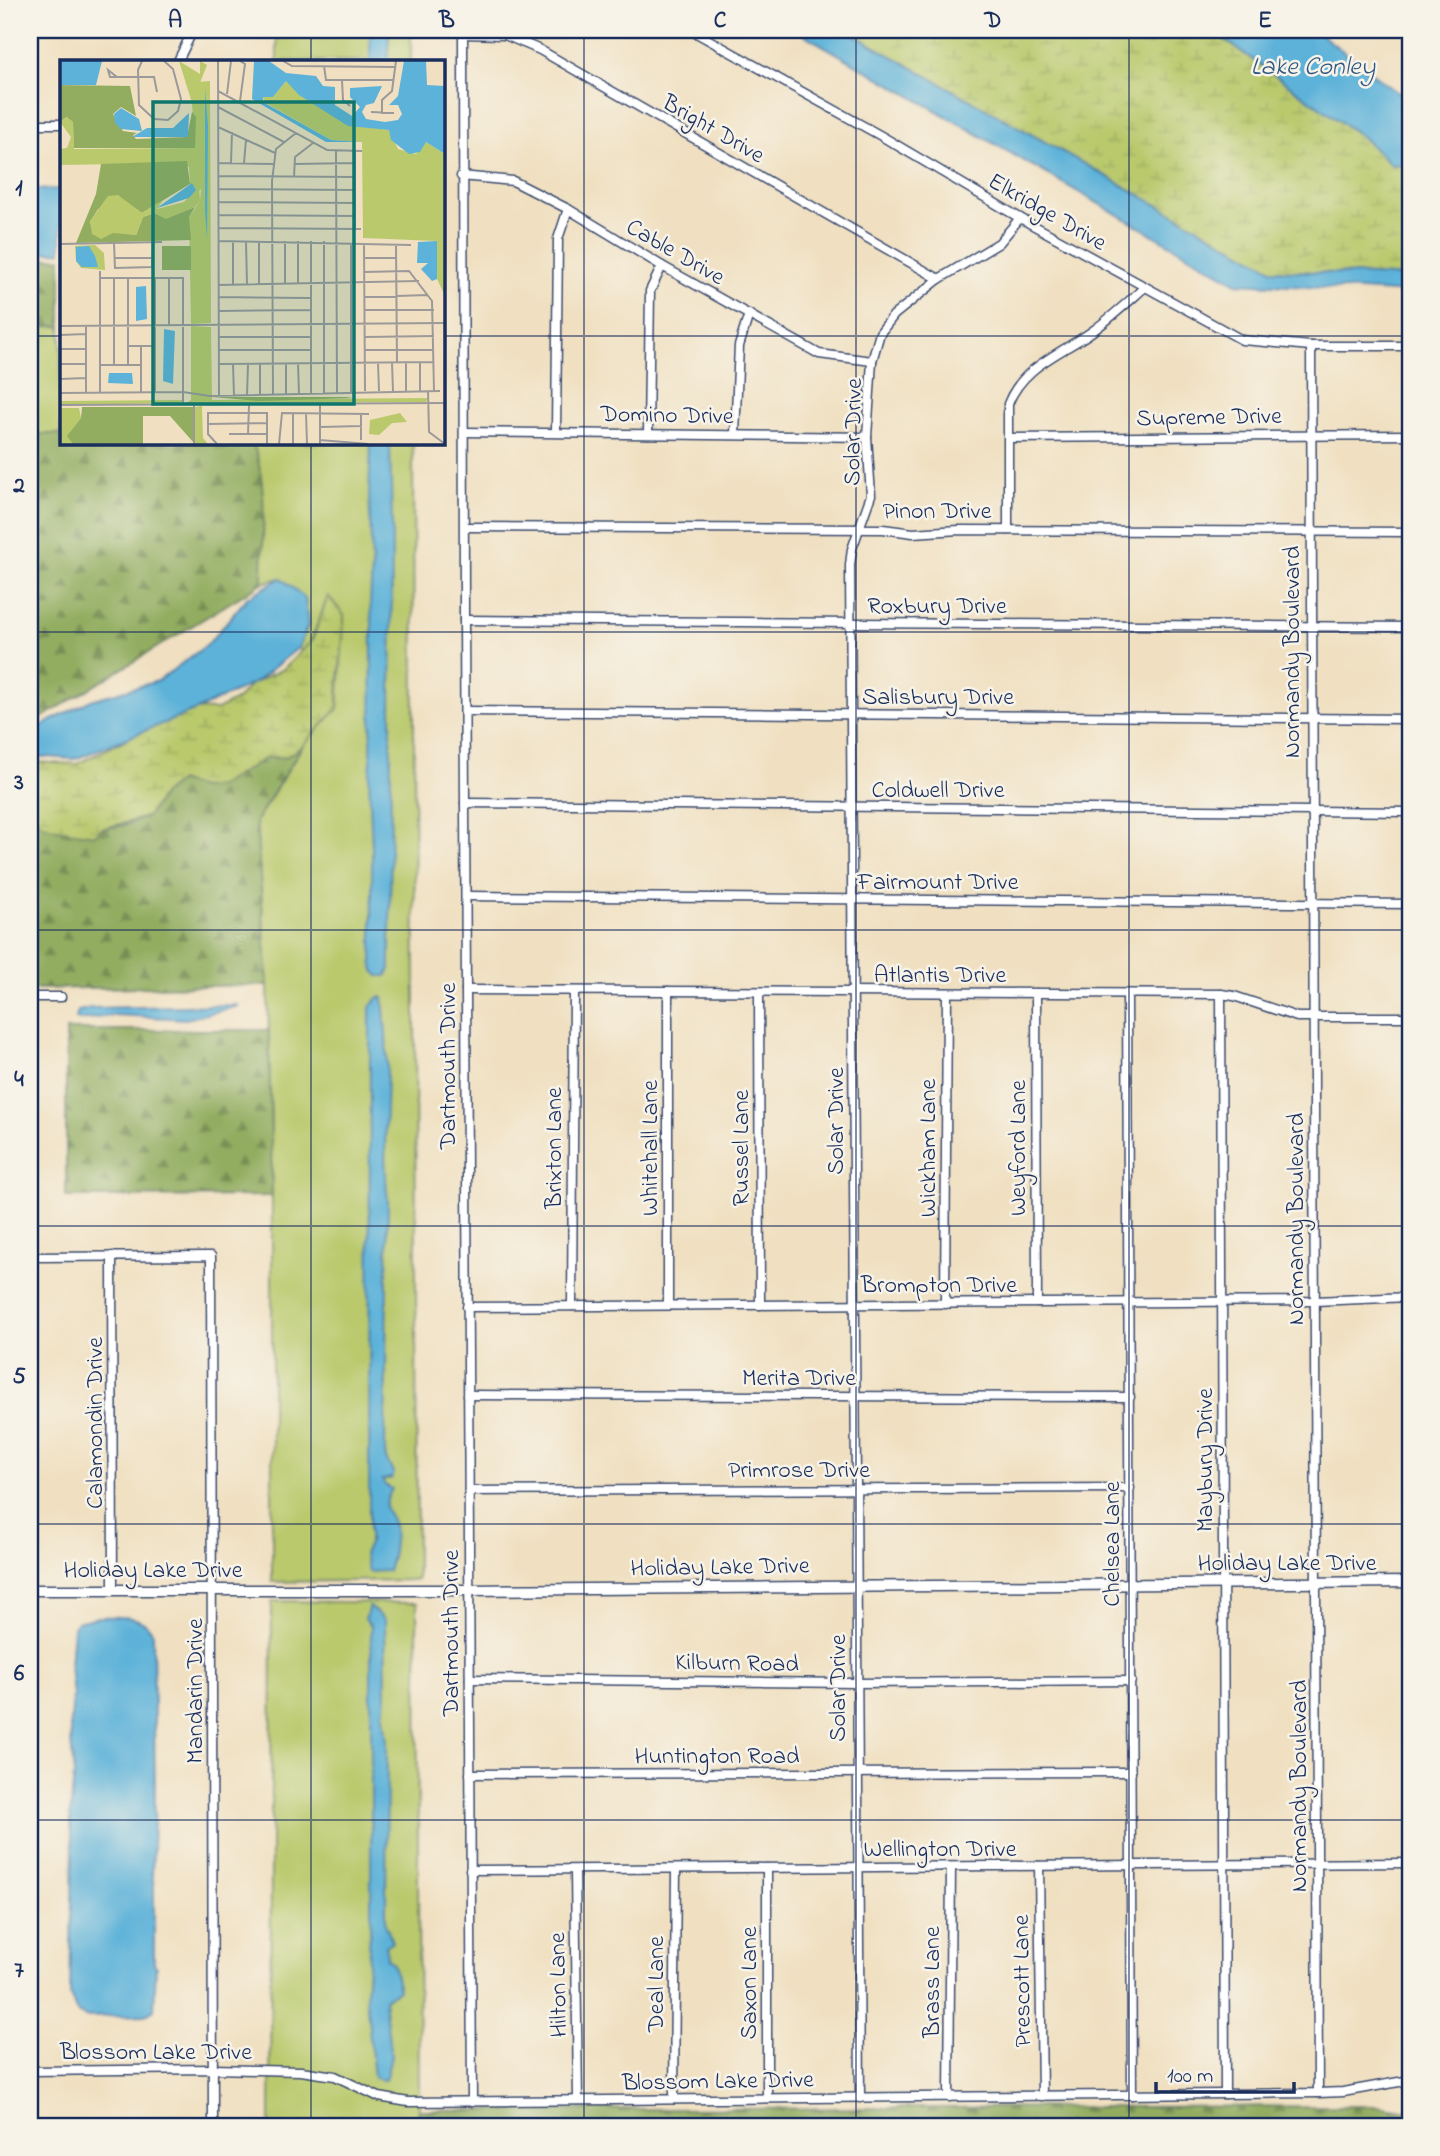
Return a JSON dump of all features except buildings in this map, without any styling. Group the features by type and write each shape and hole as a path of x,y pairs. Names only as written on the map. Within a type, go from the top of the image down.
{"street":[{"path":"178,60 193,30"},
{"name":"Elkridge Drive","path":"691,30 883,137 1020,218 1242,340 1311,346 1410,346"},
{"name":"Dartmouth Drive","path":"463,32 461,176 466,432 464,620 472,2102"},
{"name":"Bright Drive","path":"463,32 505,35 540,50 939,279"},
{"path":"30,124 60,124"},
{"name":"Cable Drive","path":"461,176 513,181 568,209 662,266 820,354 872,361"},
{"path":"556,432 558,239 568,209"},
{"name":"Solar Drive","path":"860,2098 850,565 852,549 871,495 867,437 872,361 880,333 894,315 939,279 999,243 1020,218"},
{"path":"648,434 650,291 662,266"},
{"path":"1008,530 1008,404 1013,393 1030,371 1094,331 1145,288"},
{"path":"735,435 739,346 749,314"},
{"name":"Normandy Boulevard","path":"1311,346 1318,2093"},
{"name":"Domino Drive","path":"466,432 867,437"},
{"name":"Supreme Drive","path":"1009,438 1410,435"},
{"name":"Pinon Drive","path":"465,527 883,529 913,533 1008,530 1410,532"},
{"name":"Roxbury Drive","path":"464,620 1410,627"},
{"name":"Salisbury Drive","path":"465,711 1410,719"},
{"name":"Coldwell Drive","path":"465,803 1410,812"},
{"name":"Fairmount Drive","path":"466,896 1410,904"},
{"name":"Atlantis Drive","path":"466,990 1221,994 1297,1017 1410,1017"},
{"name":"Brixton Lane","path":"572,1306 574,990"},
{"name":"Whitehall Lane","path":"668,991 668,1305"},
{"name":"Russel Lane","path":"759,992 760,1305"},
{"name":"Wickham Lane","path":"945,1304 947,993"},
{"name":"Weyford Lane","path":"1036,993 1037,1303"},
{"name":"Chelsea Lane","path":"1128,994 1132,2095"},
{"name":"Maybury Drive","path":"1221,994 1225,2094"},
{"path":"30,997 61,996"},
{"path":"30,1257 113,1256"},
{"name":"Mandarin Drive","path":"113,1256 211,1256 214,1590 213,2126"},
{"name":"Calamondin Drive","path":"113,1256 113,1590"},
{"name":"Brompton Drive","path":"467,1307 1130,1303 1410,1297"},
{"name":"Merita Drive","path":"468,1395 1130,1397"},
{"name":"Primrose Drive","path":"469,1490 1130,1488"},
{"name":"Holiday Lake Drive","path":"30,1590 469,1590 1410,1583"},
{"name":"Kilburn Road","path":"470,1679 857,1683 1130,1681"},
{"name":"Huntington Road","path":"470,1774 1131,1772"},
{"name":"Wellington Drive","path":"470,1870 1410,1863"},
{"name":"Prescott Lane","path":"1039,1866 1042,2096"},
{"name":"Brass Lane","path":"950,2097 951,1867"},
{"name":"Saxon Lane","path":"767,1868 767,2098"},
{"name":"Deal Lane","path":"674,2099 676,1869"},
{"name":"Hilton Lane","path":"575,1870 578,2101"},
{"name":"Blossom Lake Drive","path":"30,2071 301,2071 335,2076 379,2097 408,2102 1318,2093 1343,2092 1410,2080"}],"green space":[{"path":"277,30 411,30 411,60 277,60"},
{"path":"845,30 1211,30 1362,137 1392,165 1410,164 1410,277 1274,270"},
{"path":"60,258 60,326 30,327 30,259"},
{"path":"30,325 60,325 60,434 30,434"},
{"path":"30,434 60,434 60,444 253,444 263,494 262,583 30,725"},
{"path":"253,444 413,444 417,1580 272,1582 272,1196 268,985 256,821 303,745 338,708 344,616 328,597 310,643 301,652 299,647 308,625 281,578 262,583 262,499"},
{"path":"328,596 344,615 338,708 302,746 286,757 266,758 219,786 201,788 179,781 163,794 147,817 101,829 95,835 50,827 42,824 30,813 30,762 77,764 186,709 217,710 238,699 250,685 283,669 312,641"},
{"path":"303,745 256,821 268,985 30,989 30,813 32,817 100,829 124,825 147,817 163,794 179,781 201,788 266,758 286,757"},
{"path":"66,1030 269,1030 272,1196 66,1197"},
{"path":"272,1601 417,1603 419,2126 270,2126"},
{"path":"1377,2106 1410,2111 1410,2125 419,2126 419,2110"}],"water":[{"path":"370,30 389,30 388,60 370,60"},
{"path":"796,30 845,30 1274,270 1410,277 1410,293 1237,283"},
{"name":"Lake Conley","path":"1211,30 1315,30 1397,92 1410,95 1410,164 1392,165 1362,137"},
{"path":"60,189 60,252 30,253 30,190"},
{"path":"371,444 390,444 390,969 387,976 379,976 374,971 372,961 369,778 372,565 369,494"},
{"path":"281,578 305,598 308,625 299,647 256,682 199,709 75,759 30,756 31,731 91,700 158,681 208,644 247,598"},
{"path":"379,997 383,997 387,1055 385,1450 386,1459 394,1474 392,1478 382,1480 392,1489 385,1507 394,1526 394,1536 388,1571 368,1572 364,1554 369,1544 370,1007"},
{"path":"239,1006 186,1019 116,1015 80,1020 76,1018 78,1011 91,1008"},
{"path":"369,1606 385,1620 386,1925 392,1942 386,1946 387,1958 393,1964 399,1990 384,1999 391,2057 385,2080 374,2078 366,1997 371,1915 371,1627 365,1619"},
{"path":"98,1617 136,1619 143,1622 153,1633 155,1795 152,1875 156,1966 154,2009 145,2015 85,2017 77,2013 70,1995 73,1848 70,1815 74,1775 70,1728 73,1695 70,1666 73,1628 77,1622"}]}
